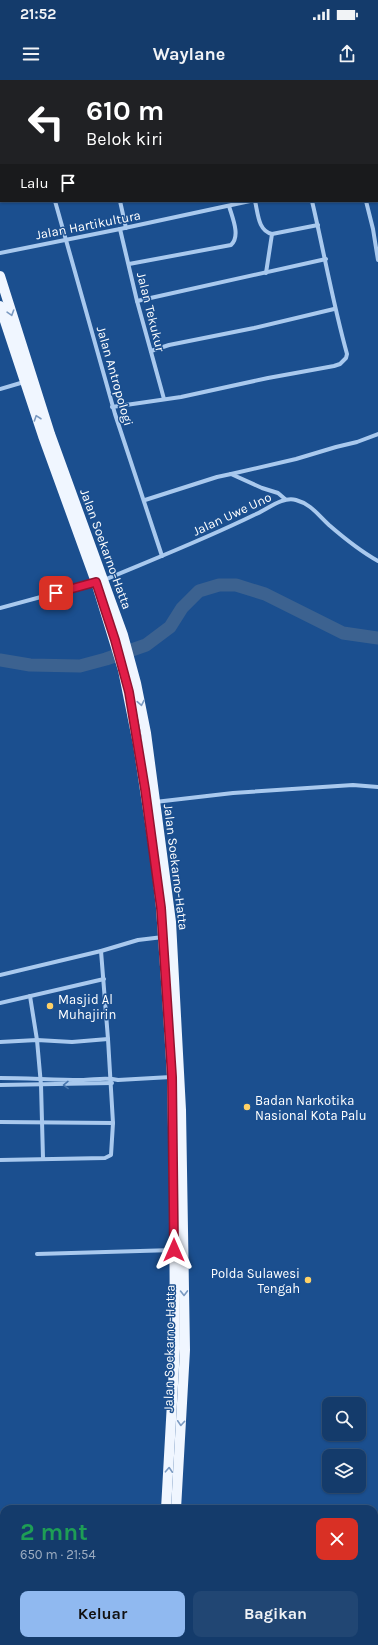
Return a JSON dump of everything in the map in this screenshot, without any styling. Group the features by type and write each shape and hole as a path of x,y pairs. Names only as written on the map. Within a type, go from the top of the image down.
{"main road":[{"name":"Jalan Soekarno-Hatta","path":"0,276 24,382 100,581"},
{"name":"Jalan Soekarno-Hatta","path":"0,306 15,338 50,434 140,702 146,733 156,863 182,1110 179,1222 174,1250 175,1354 172,1490 175,1505"},
{"name":"Jalan Soekarno-Hatta","path":"151,803 171,922 174,1032 172,1077 185,1350 172,1490 167,1505"}],"street":[{"name":"Jalan Antropologi","path":"55,202 112,406 145,500 162,556"},
{"path":"120,202 126,228"},
{"name":"Jalan Hartikultura","path":"0,253 246,202"},
{"path":"255,202 264,230 272,234 318,225"},
{"path":"112,406 164,398 181,397 340,364 346,358 347,354 334,309 326,259 312,202"},
{"path":"366,202 376,229 378,260"},
{"path":"129,264 231,245 235,241 236,235 229,206"},
{"name":"Jalan Tekukur","path":"120,229 137,301 164,398"},
{"path":"266,273 272,234"},
{"path":"137,301 326,259"},
{"path":"151,352 169,346 334,309"},
{"path":"0,389 24,382"},
{"path":"145,500 217,477 296,459 336,446 357,442 378,434"},
{"path":"232,474 262,488 278,493 286,499"},
{"name":"Jalan Uwe Uno","path":"0,608 100,581 217,533 286,499 295,500 313,508 328,524 348,541 378,561"},
{"path":"151,803 233,793 353,785 378,787"},
{"path":"0,975 101,951 138,940 163,936"},
{"path":"0,1160 109,1157 111,1152 112,1123 108,1039 101,951"},
{"path":"0,1002 104,979"},
{"path":"30,996 37,1040 39,1078 41,1085 43,1158"},
{"path":"0,1042 37,1040 72,1042 108,1039"},
{"path":"0,1078 82,1080 110,1078 118,1080 172,1077"},
{"path":"0,1085 110,1084 118,1080"},
{"path":"0,1122 112,1123"},
{"path":"37,1254 174,1250"}],"waterway":[{"path":"0,660 30,665 80,666 106,659 146,645 170,627 182,608 199,591 219,585 236,585 265,594 343,633 378,638"}],"place":[{"name":"Masjid Al Muhajirin","path":"50,1006"},
{"name":"Badan Narkotika Nasional Kota Palu","path":"247,1107"},
{"name":"Polda Sulawesi Tengah","path":"308,1280"}],"route":[{"path":"56,593 96,582 115,640 129,692 150,819 161,908 168,996 172,1077 174,1250"}]}
